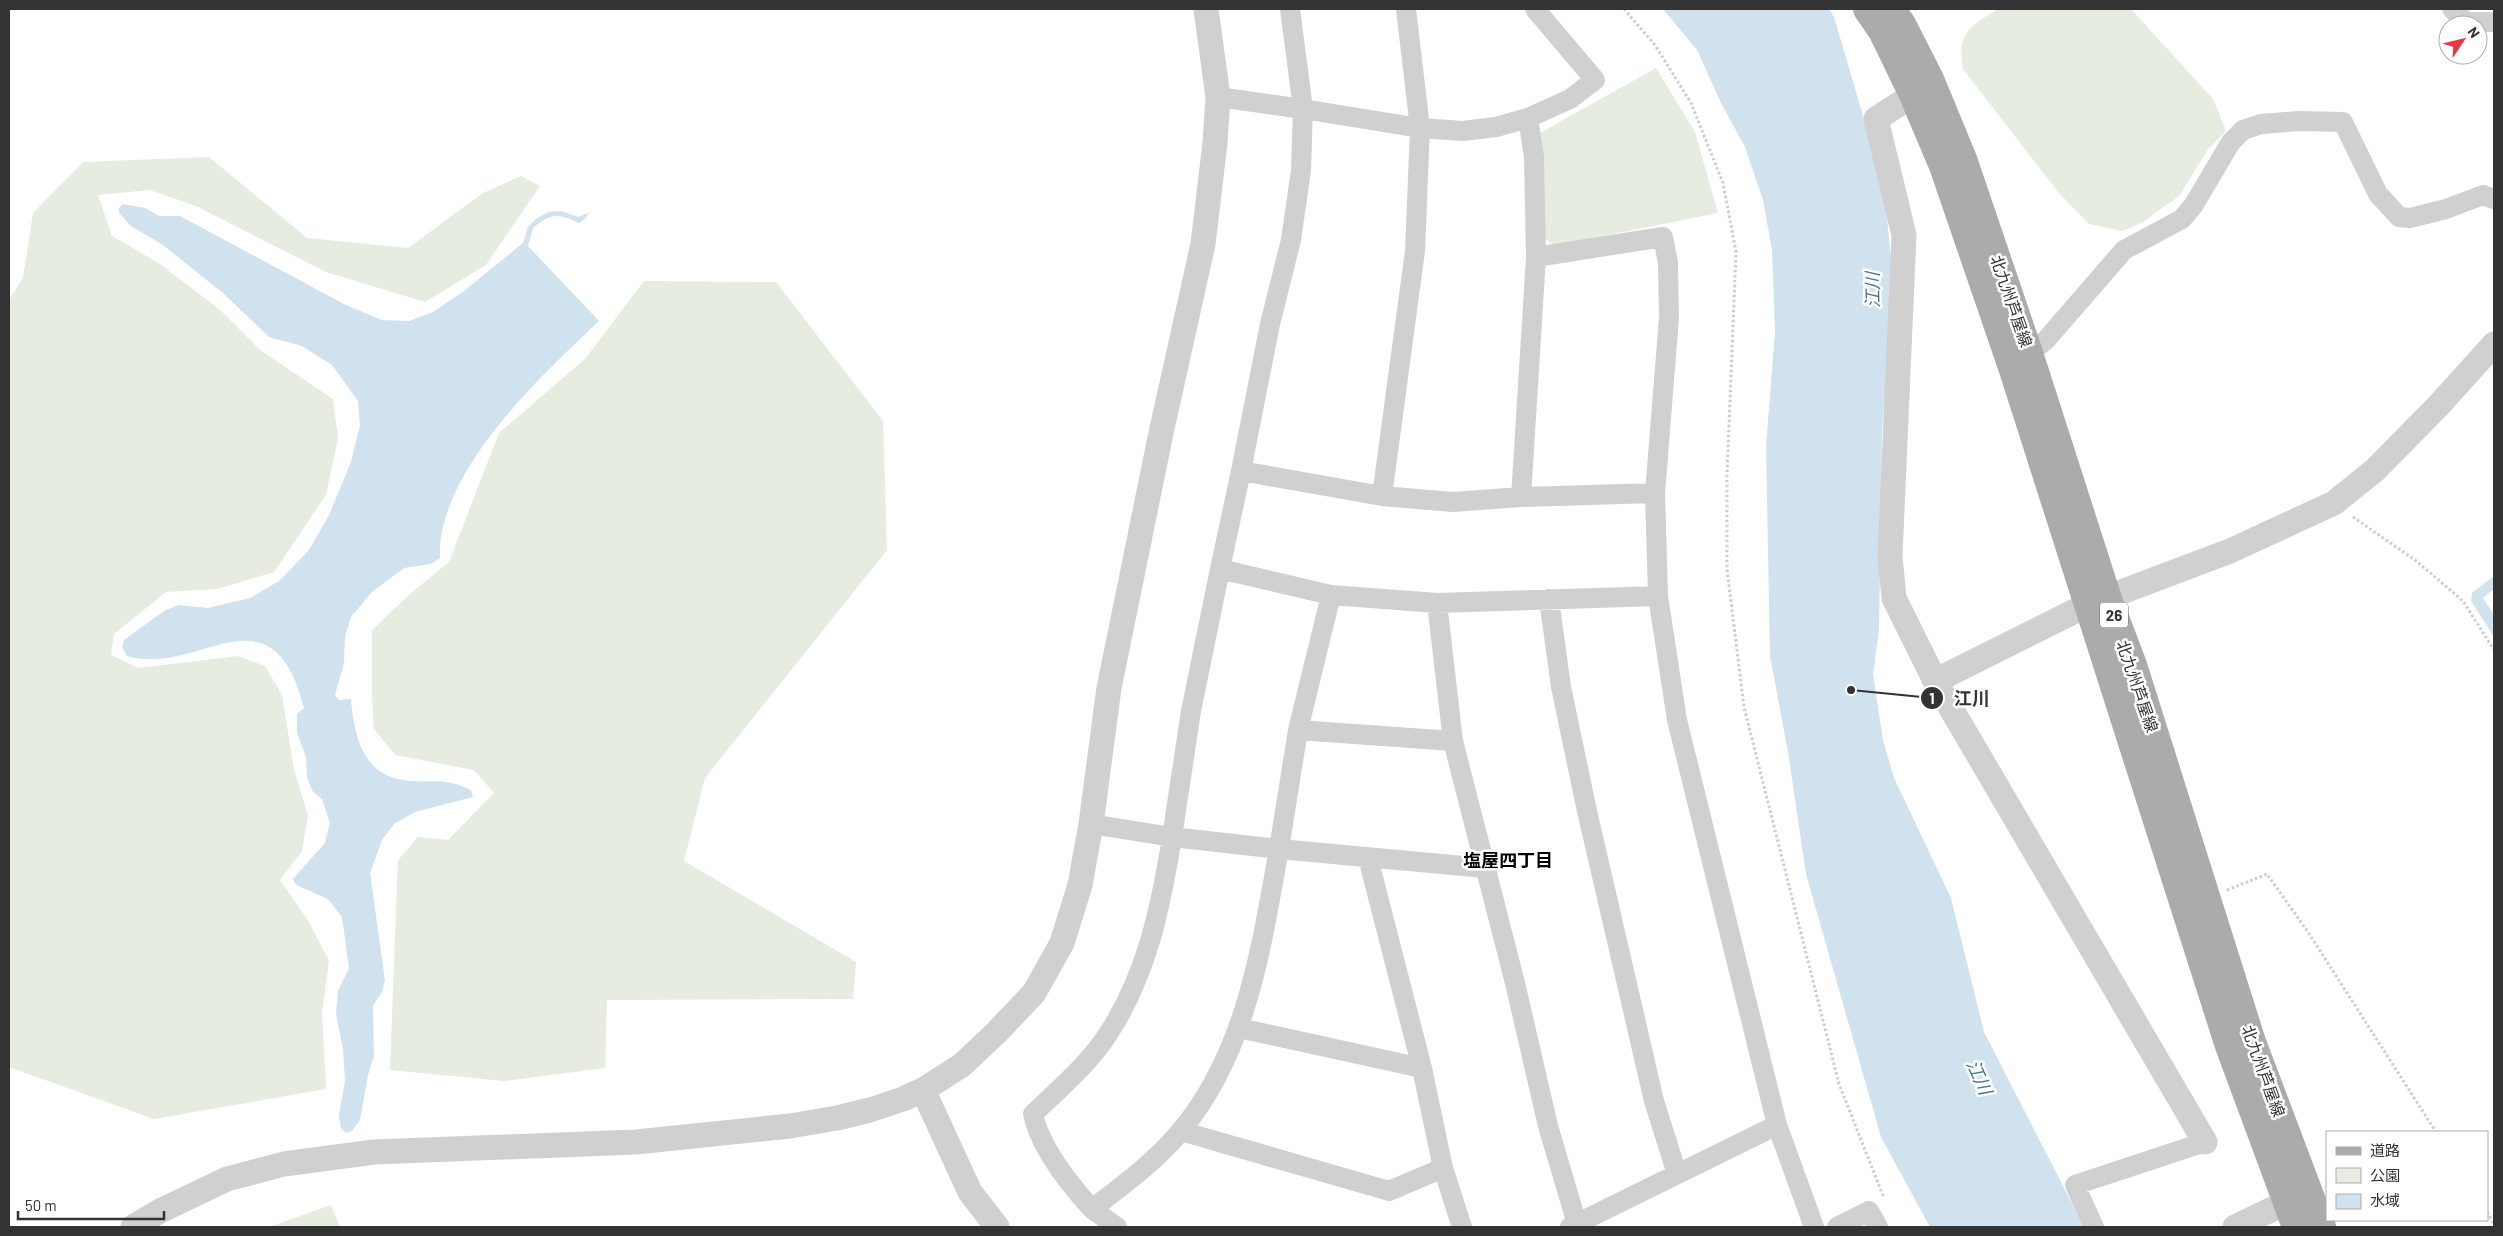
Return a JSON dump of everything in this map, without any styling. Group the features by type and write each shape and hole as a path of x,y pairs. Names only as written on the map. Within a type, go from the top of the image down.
{"main road":[{"name":"北九州芦屋線","path":"1867,9 1882,31 1913,95 1943,166 2013,370 2097,602 2133,665 2252,1042 2322,1227"},
{"name":"北九州芦屋線","path":"1892,9 1902,24 1930,79 1963,159 2029,353 2097,602 2111,671 2229,1046 2296,1227"}],"street":[{"path":"133,1227 160,1211 239,1175 284,1164 374,1152 627,1142 790,1126 870,1110 923,1090 962,1065 1034,993 1062,943 1080,885 1091,824 1109,688 1161,433 1203,244 1215,143 1218,98 1206,9"},
{"path":"1117,1227 1092,1210 1077,1193 1054,1160 1032,1114 1079,1070 1102,1042 1132,990 1151,943 1162,897 1192,711 1262,359 1291,240 1301,170 1303,109 1290,9"},
{"path":"1382,496 1415,251 1420,128 1406,9"},
{"path":"1218,98 1303,109 1420,128 1463,131 1496,127 1528,118 1570,99 1595,80 1535,9"},
{"path":"2452,9 2466,22 2494,22"},
{"path":"1913,95 1876,119 1904,235 1890,556 1894,598 1935,681 2205,1142 2074,1186 2094,1227"},
{"path":"1521,497 1536,257 1534,157 1528,118"},
{"path":"2029,353 2046,340 2124,250 2182,219 2193,206 2232,142 2243,130 2261,124 2299,121 2343,122 2378,194 2399,217 2410,218 2446,209 2483,196 2494,199"},
{"path":"1536,257 1663,237 1668,263 1669,318 1655,493 1658,596 1677,720 1777,1125 1814,1227"},
{"path":"1935,681 2097,602 2230,551 2334,503 2375,470 2439,405 2494,344"},
{"path":"1241,471 1382,496 1453,502 1521,497 1655,493"},
{"path":"1220,569 1331,594 1437,603 1658,596"},
{"path":"1092,1210 1141,1172 1180,1131 1215,1080 1239,1028 1257,969 1298,730 1331,594"},
{"path":"1549,599 1561,687 1587,811 1654,1101 1677,1174"},
{"path":"1437,603 1453,741 1573,1226 1777,1125"},
{"path":"1298,730 1453,741"},
{"path":"1091,824 1172,837 1278,849 1485,868"},
{"path":"1368,858 1422,1068 1443,1168 1462,1227"},
{"path":"1239,1028 1422,1068"},
{"path":"923,1090 970,1192 997,1227"},
{"path":"1180,1131 1389,1191 1443,1168"},
{"path":"2235,1227 2287,1202"},
{"path":"1837,1227 1869,1211 1878,1227"}],"path":[{"path":"1624,9 1655,45 1691,103 1723,183 1736,252 1727,474 1727,569 1744,707 1839,1084 1888,1205"},
{"path":"2334,503 2414,560 2463,601 2494,650"},
{"path":"2207,898 2267,874 2308,932 2435,1131"}],"green space":[{"path":"1998,9 2131,9 2213,99 2226,131 2209,148 2179,196 2143,222 2123,231 2089,224 2058,192 1963,69 1962,47 1967,32 1979,21"},
{"path":"1656,68 1695,132 1718,213 1553,246 1545,238 1540,133"},
{"path":"209,157 307,238 408,248 483,193 521,176 540,186 486,265 425,302 326,272 196,206 150,190 98,195 112,236 160,264 219,309 260,350 333,399 338,438 326,495 274,572 217,589 166,592 114,634 111,655 138,668 238,656 265,666 282,695 294,770 308,815 302,851 280,880 309,922 329,961 322,1013 326,1089 154,1119 9,1067 9,300 23,278 33,213 83,162"},
{"path":"644,281 776,282 883,421 887,550 705,778 684,861 856,962 853,999 607,1000 605,1068 504,1081 390,1070 398,860 418,837 448,840 494,793 474,770 395,755 374,729 372,630 410,594 449,562 499,433 585,359"},
{"path":"331,1205 340,1227 269,1227"}],"water":[{"path":"1663,9 1829,9 1834,17 1884,187 1893,280 1882,432 1879,630 1873,674 1883,740 1894,778 1951,898 1984,1032 2084,1227 1930,1227 1881,1137 1806,874 1788,752 1770,656 1766,446 1775,332 1772,250 1763,200 1745,147 1721,103 1697,50"},
{"path":"123,204 145,208 159,216 180,216 344,304 382,320 409,321 433,312 464,291 523,243 528,227 536,219 548,212 561,211 578,217 588,213 586,218 579,223 560,216 545,219 533,228 528,246 599,321 529,390 484,444 466,472 451,502 440,541 440,558 431,564 404,568 372,592 351,617 345,636 344,663 335,695 339,700 351,699 358,738 369,761 378,770 389,776 403,780 452,783 471,790 473,797 415,812 394,824 382,840 370,873 385,980 382,992 373,1006 374,1056 368,1075 360,1120 352,1131 346,1133 341,1128 339,1115 345,1081 343,1049 336,1014 338,991 349,968 342,917 328,899 296,885 293,879 325,843 330,823 322,799 313,792 307,777 306,757 297,733 297,714 304,708 290,670 273,649 253,641 231,642 181,655 154,659 127,656 122,647 124,640 164,611 179,605 208,608 250,598 279,581 309,550 329,515 351,462 360,426 358,401 332,365 302,346 269,337 224,294 163,245 131,226 119,213 119,208"},
{"path":"2494,576 2494,589 2483,598 2494,615 2494,637 2471,601 2472,593"}],"place":[{"name":"江川","path":"1851,690"}],"district":[{"name":"塩屋四丁目","path":"1508,860"}]}
